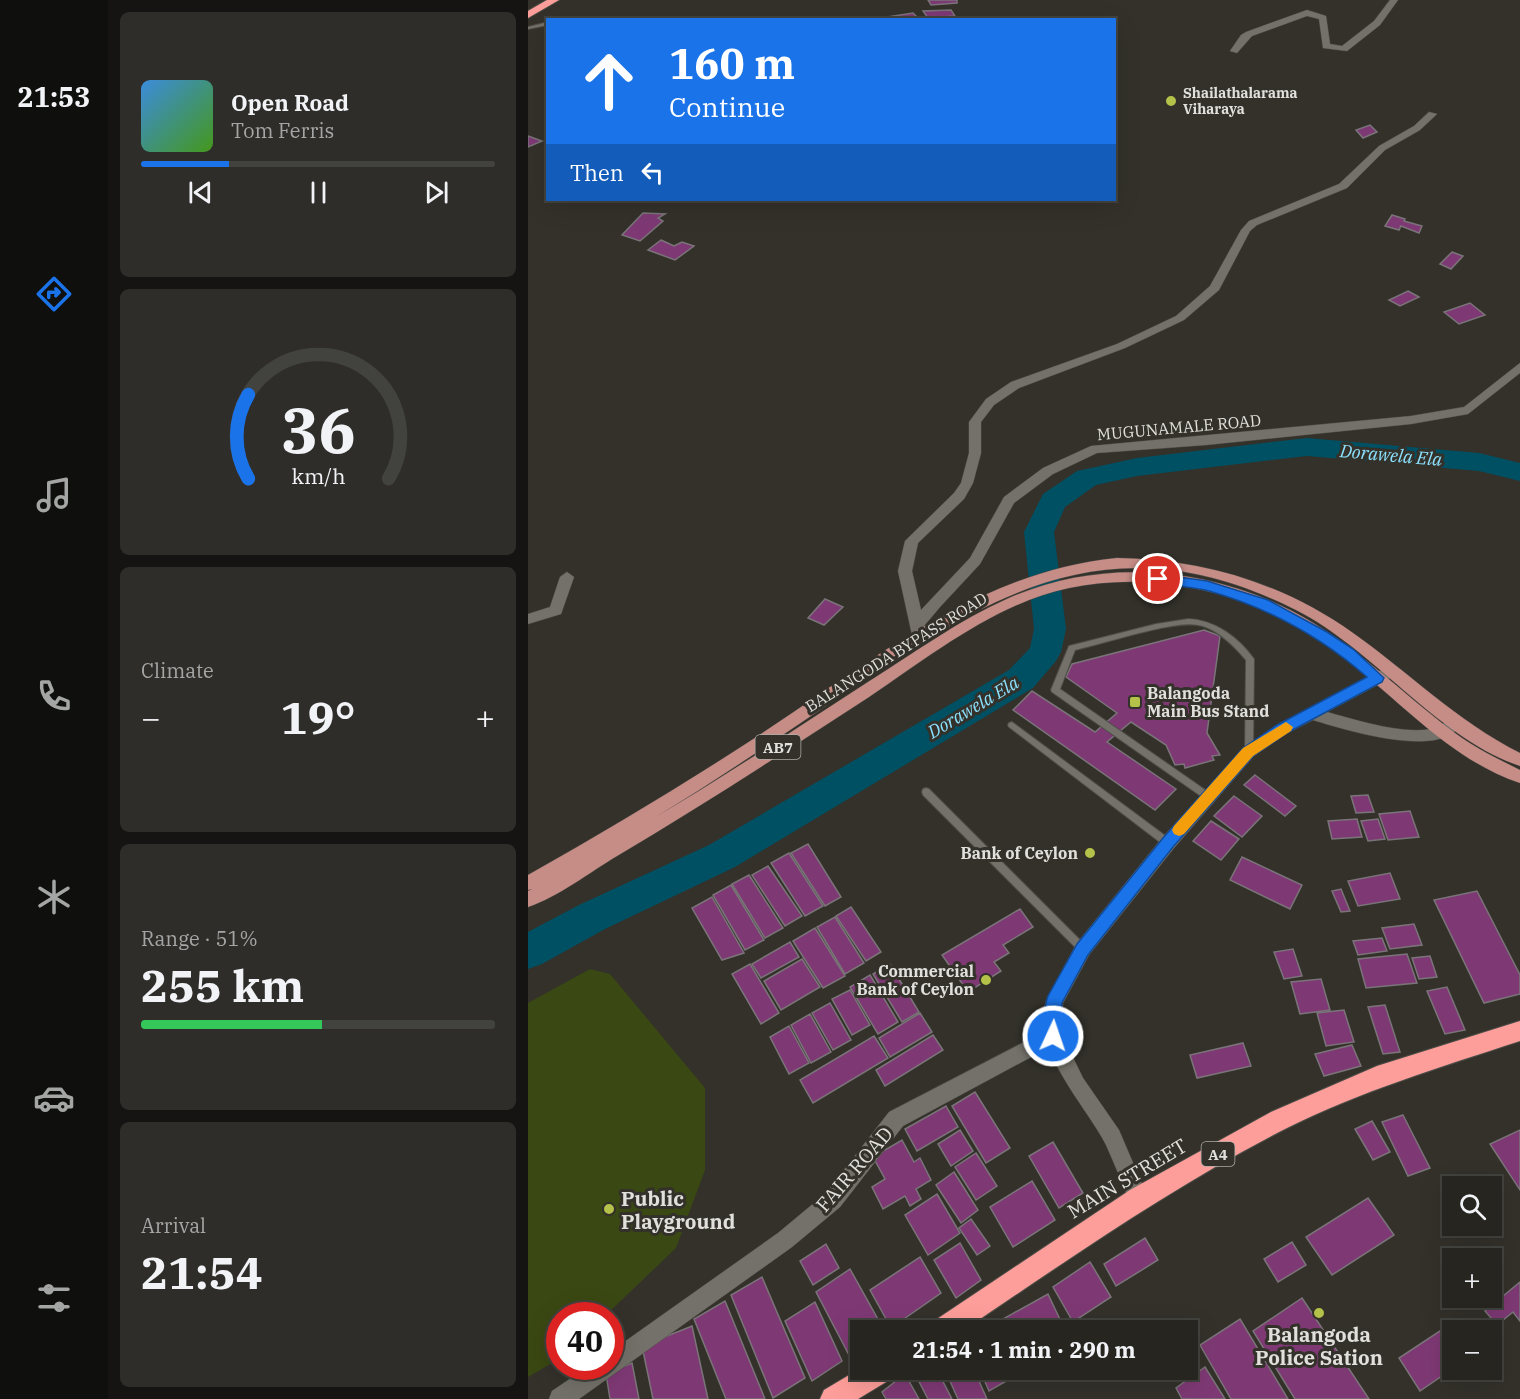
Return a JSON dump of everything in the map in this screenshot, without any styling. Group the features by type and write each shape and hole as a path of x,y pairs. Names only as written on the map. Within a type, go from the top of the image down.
{"highway":[{"path":"528,15 554,0"},
{"name":"MAIN STREET","path":"958,1320 1138,1198 1279,1120 1377,1077 1520,1031"},
{"path":"833,1399 865,1380"}],"main road":[{"name":"BALANGODA BYPASS ROAD","path":"528,883 688,787 917,632 988,599 1068,583 1080,574 1134,564 1188,569 1242,582 1275,594 1327,620 1392,670 1476,754 1520,777"},
{"name":"BALANGODA BYPASS ROAD","path":"1080,574 1114,578 1179,580 1237,594 1294,618 1348,653 1377,678 1449,727 1520,760"},
{"name":"BALANGODA BYPASS ROAD","path":"528,900 698,800 960,630 1026,590"}],"street":[{"path":"1234,51 1244,37 1307,13 1323,18 1326,46 1344,49 1377,23 1394,0"},
{"path":"917,632 905,571 912,541 959,496 967,483 975,453 975,422 990,402 1015,385 1120,346 1180,318 1215,288 1246,230 1253,223 1343,186 1382,148 1417,128 1432,114"},
{"name":"MUGUNAMALE ROAD","path":"917,632 975,561 1009,500 1048,471 1095,449 1206,441 1411,420 1468,410 1520,367"},
{"path":"528,620 556,610 567,577"},
{"path":"1138,1198 1112,1137 1076,1084 1053,1036 1054,1002 1083,950 1168,843 1248,752 1282,729 1392,670"},
{"path":"1313,714 1345,724 1418,735 1449,727"},
{"name":"FAIR ROAD","path":"624,1355 785,1240 833,1200 896,1119 1053,1036"},
{"name":"FAIR ROAD","path":"560,1399 588,1380"}],"lane":[{"path":"528,28 546,24"},
{"path":"1208,797 1055,690 1072,648 1178,622 1198,622 1232,638 1250,659 1248,752"},
{"path":"1012,725 1168,843"},
{"path":"926,792 1083,950"}],"green space":[{"name":"Public Playground","path":"590,969 610,974 705,1088 705,1170 676,1248 620,1302 546,1302 546,1367 528,1377 528,1003"}],"building":[{"path":"928,0 957,0 957,3 931,5"},
{"path":"951,10 955,16 928,18 923,11"},
{"path":"913,13 918,18 888,18"},
{"path":"1370,125 1377,132 1363,138 1356,130"},
{"path":"528,136 542,141 528,147"},
{"path":"643,213 665,214 658,218 663,221 640,241 622,235"},
{"path":"1392,215 1422,226 1419,233 1401,226 1399,230 1385,226"},
{"path":"661,240 674,246 682,242 694,246 675,260 648,250"},
{"path":"1452,252 1463,256 1451,269 1440,264"},
{"path":"1408,291 1419,297 1400,306 1389,300"},
{"path":"1470,303 1485,315 1459,324 1444,312"},
{"path":"825,599 843,607 824,625 808,618"},
{"path":"1204,630 1220,636 1207,733 1220,755 1212,756 1214,760 1185,768 1184,764 1175,765 1166,745 1131,722 1107,742 1176,789 1155,810 1013,710 1032,691 1095,732 1117,713 1066,677 1072,664"},
{"path":"1255,775 1296,806 1285,816 1244,785"},
{"path":"1368,795 1374,812 1356,813 1351,796"},
{"path":"1234,796 1262,816 1242,837 1214,816"},
{"path":"1410,811 1419,837 1388,840 1379,814"},
{"path":"1357,819 1362,837 1332,839 1328,821"},
{"path":"1378,819 1385,839 1368,841 1361,821"},
{"path":"1211,821 1239,839 1221,860 1193,841"},
{"path":"808,844 841,897 825,906 791,853"},
{"path":"789,853 823,906 805,916 771,863"},
{"path":"1242,857 1302,885 1290,909 1230,880"},
{"path":"768,866 802,916 785,926 752,875"},
{"path":"1390,873 1400,899 1358,906 1348,881"},
{"path":"749,875 783,928 765,938 732,884"},
{"path":"731,885 764,940 745,950 713,895"},
{"path":"1341,889 1350,911 1341,912 1332,891"},
{"path":"1477,891 1520,975 1520,994 1484,1003 1434,900"},
{"path":"712,897 744,953 722,960 692,908"},
{"path":"851,907 881,952 866,961 836,916"},
{"path":"1020,909 1033,927 1003,945 1009,953 994,962 1001,971 968,992 942,955"},
{"path":"835,917 864,963 845,974 817,927"},
{"path":"1414,924 1422,945 1390,949 1382,928"},
{"path":"815,928 845,976 823,988 793,941"},
{"path":"1382,938 1387,951 1358,955 1353,941"},
{"path":"790,942 799,957 761,978 752,964"},
{"path":"1293,949 1302,976 1284,979 1274,952"},
{"path":"1407,954 1417,983 1366,988 1358,959"},
{"path":"1430,956 1437,977 1419,979 1412,958"},
{"path":"802,959 820,987 781,1010 764,981"},
{"path":"750,964 779,1013 761,1024 732,974"},
{"path":"890,964 919,1012 902,1022 873,974"},
{"path":"870,975 898,1022 878,1034 850,987"},
{"path":"1321,979 1330,1010 1300,1014 1291,982"},
{"path":"1447,987 1465,1030 1445,1034 1427,991"},
{"path":"850,990 870,1025 852,1035 832,999"},
{"path":"830,1003 851,1040 833,1050 812,1013"},
{"path":"1385,1005 1400,1052 1383,1054 1368,1007"},
{"path":"1344,1010 1354,1042 1326,1046 1317,1013"},
{"path":"920,1013 932,1032 890,1057 879,1038"},
{"path":"810,1014 831,1052 811,1063 791,1025"},
{"path":"789,1026 809,1063 789,1074 770,1037"},
{"path":"933,1035 943,1050 885,1086 876,1070"},
{"path":"874,1036 888,1058 813,1103 800,1080"},
{"path":"1243,1043 1251,1066 1197,1078 1190,1055"},
{"path":"1352,1045 1361,1066 1324,1076 1315,1054"},
{"path":"975,1092 1010,1148 986,1163 952,1106"},
{"path":"946,1106 958,1127 917,1151 905,1129"},
{"path":"1403,1115 1430,1168 1408,1176 1382,1122"},
{"path":"1372,1121 1390,1152 1373,1160 1355,1129"},
{"path":"960,1130 973,1151 951,1166 938,1144"},
{"path":"1520,1130 1520,1190 1490,1144"},
{"path":"902,1140 914,1162 920,1158 931,1180 916,1189 921,1199 910,1206 905,1196 883,1209 872,1187 885,1179 873,1157"},
{"path":"1053,1142 1083,1193 1059,1208 1029,1156"},
{"path":"976,1153 997,1186 976,1200 955,1167"},
{"path":"954,1172 978,1210 961,1223 936,1185"},
{"path":"1032,1181 1055,1220 1013,1247 990,1207"},
{"path":"937,1194 960,1233 928,1255 905,1215"},
{"path":"1368,1198 1394,1235 1332,1275 1306,1237"},
{"path":"971,1219 990,1246 977,1255 959,1228"},
{"path":"1145,1238 1158,1260 1116,1286 1104,1264"},
{"path":"1292,1242 1306,1265 1278,1282 1264,1259"},
{"path":"960,1243 981,1280 956,1298 934,1260"},
{"path":"826,1244 839,1268 813,1285 800,1261"},
{"path":"920,1257 941,1293 902,1320 887,1320 870,1290"},
{"path":"1090,1262 1111,1297 1076,1320 1072,1320 1053,1287"},
{"path":"850,1269 878,1320 850,1320 850,1357 816,1292"},
{"path":"762,1277 805,1378 773,1398 731,1295"},
{"path":"1520,1282 1520,1321 1513,1312 1502,1321 1493,1320 1485,1311 1489,1308 1502,1308 1502,1297"},
{"path":"1048,1294 1060,1320 1001,1320"},
{"path":"1302,1298 1369,1399 1295,1399 1253,1331"},
{"path":"725,1301 765,1399 726,1399 694,1319"},
{"path":"815,1302 842,1361 812,1381 785,1321"},
{"path":"1240,1319 1288,1399 1231,1399 1200,1345"},
{"path":"692,1326 708,1399 653,1399 642,1346"},
{"path":"1442,1330 1442,1376 1420,1391 1399,1358"},
{"path":"632,1363 639,1399 610,1399 607,1380 624,1380 624,1366"},
{"path":"1205,1367 1225,1399 1182,1399 1176,1388 1187,1380 1198,1380 1198,1372"},
{"path":"897,1380 908,1380 919,1399 886,1399 882,1392"},
{"path":"918,1380 942,1380 952,1399 928,1399"},
{"path":"949,1380 978,1380 987,1399 958,1399"},
{"path":"984,1380 1008,1380 989,1391"}],"waterway":[{"name":"Dorawela Ela","path":"528,952 592,917 722,856 1021,679 1045,652 1050,629 1039,532 1053,501 1087,478 1137,467 1307,447 1479,462 1520,472"}],"slow traffic":[{"path":"1179,830 1248,752 1286,727"}],"place":[{"name":"Shailathalarama Viharaya","path":"1171,101"},
{"name":"Balangoda Main Bus Stand","path":"1135,702"},
{"name":"Bank of Ceylon","path":"1090,853"},
{"name":"Commercial Bank of Ceylon","path":"986,980"},
{"name":"Public Playground","path":"609,1209"},
{"name":"Balangoda Police Sation","path":"1319,1313"}],"route":[{"path":"1053,1036 1054,1002 1083,950 1168,843 1248,752 1282,729 1377,678 1323,635 1263,603 1207,586 1179,580 1158,579"}]}
